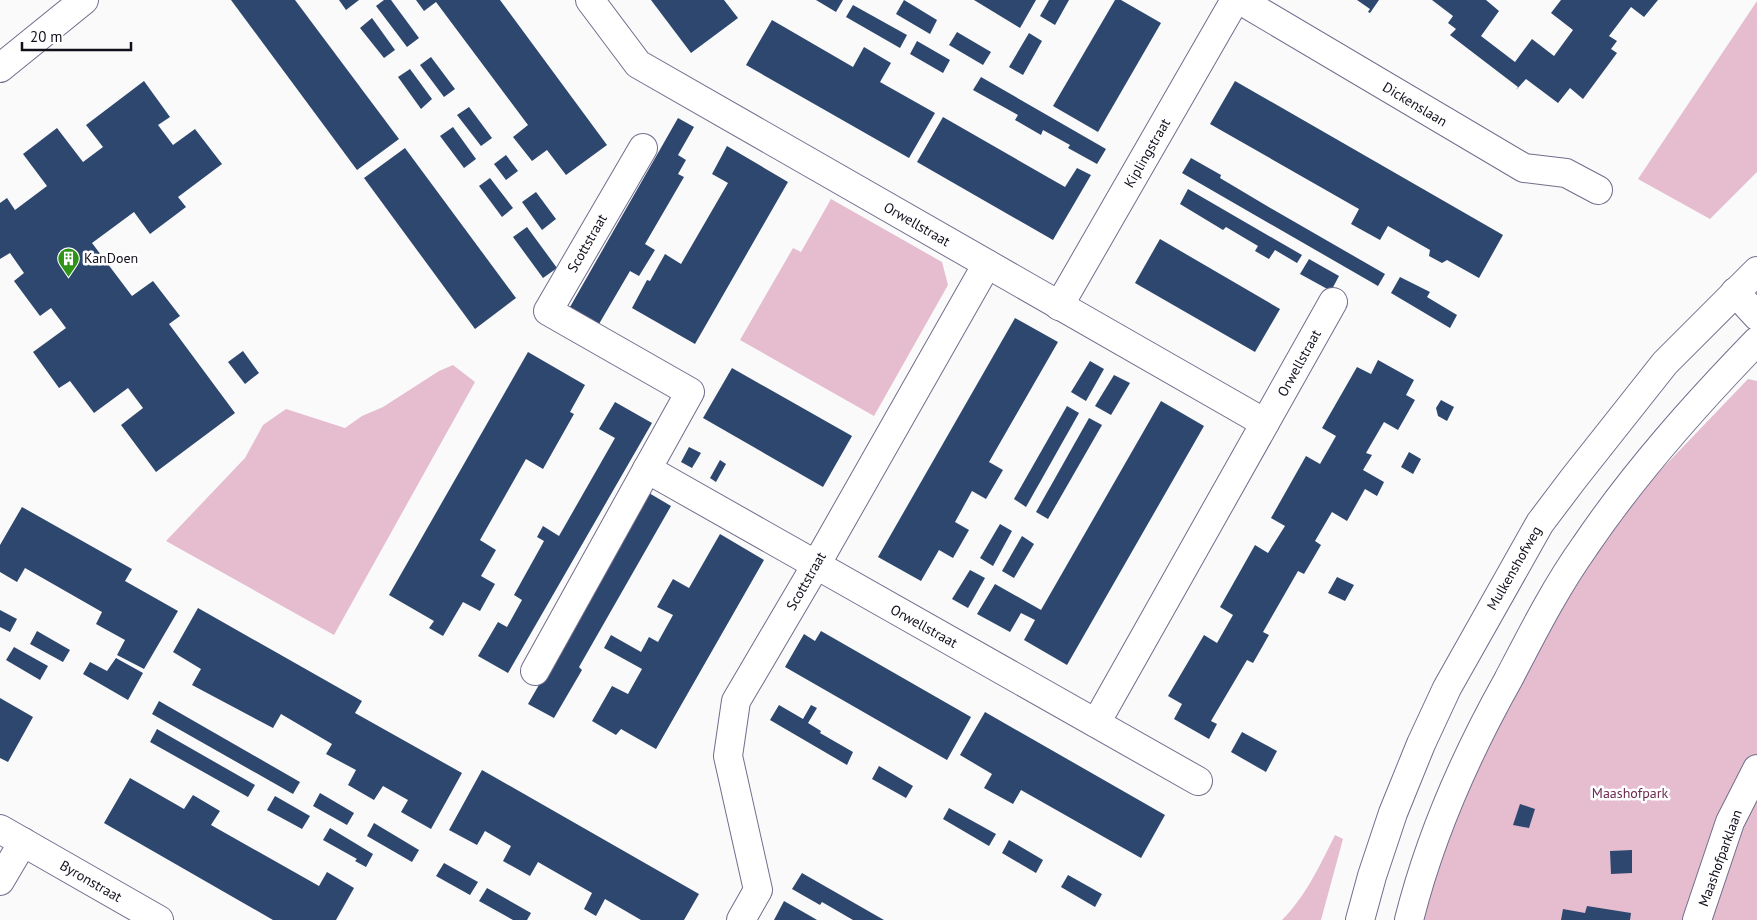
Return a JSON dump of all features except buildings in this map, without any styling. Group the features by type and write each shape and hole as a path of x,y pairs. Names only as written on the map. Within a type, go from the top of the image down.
{"street":[{"path":"0,68 84,0"},
{"name":"Orwellstraat","path":"590,0 638,64 1265,424"},
{"name":"Kiplingstraat","path":"1059,306 1235,0"},
{"name":"Dickenslaan","path":"1240,0 1524,168 1566,173 1598,190"},
{"name":"Scottstraat","path":"535,671 690,392 548,311 642,148"},
{"name":"Scottstraat","path":"741,920 758,890 728,756 736,701 816,565 987,264"},
{"name":"Mulkenshofweg","path":"1360,920 1372,876 1393,813 1421,744 1447,688 1540,523 1665,363 1757,271"},
{"path":"1735,292 1757,316"},
{"name":"Orwellstraat","path":"1096,723 1333,302"},
{"path":"1409,920 1417,889 1439,826 1466,762 1492,708 1551,599 1584,546 1625,490 1718,382 1757,341"},
{"name":"Orwellstraat","path":"647,469 1198,781"},
{"name":"Maashofparklaan","path":"1698,920 1730,822 1757,770"},
{"name":"Byronstraat","path":"0,881 11,835 159,920"}],"green space":[{"path":"1757,1 1757,172 1710,219 1638,179"},
{"path":"831,199 942,262 948,285 874,416 740,340 793,248 801,252"},
{"path":"453,365 475,382 334,635 166,541 245,458 263,425 286,409 345,428 362,416 383,407 439,371"},
{"name":"Maashofpark","path":"1748,379 1757,381 1757,920 1420,920 1455,812 1522,669 1603,539 1656,475"},
{"path":"1335,835 1343,839 1321,920 1282,920 1291,911 1305,890"}],"place":[{"name":"KanDoen","path":"68,277"}]}
